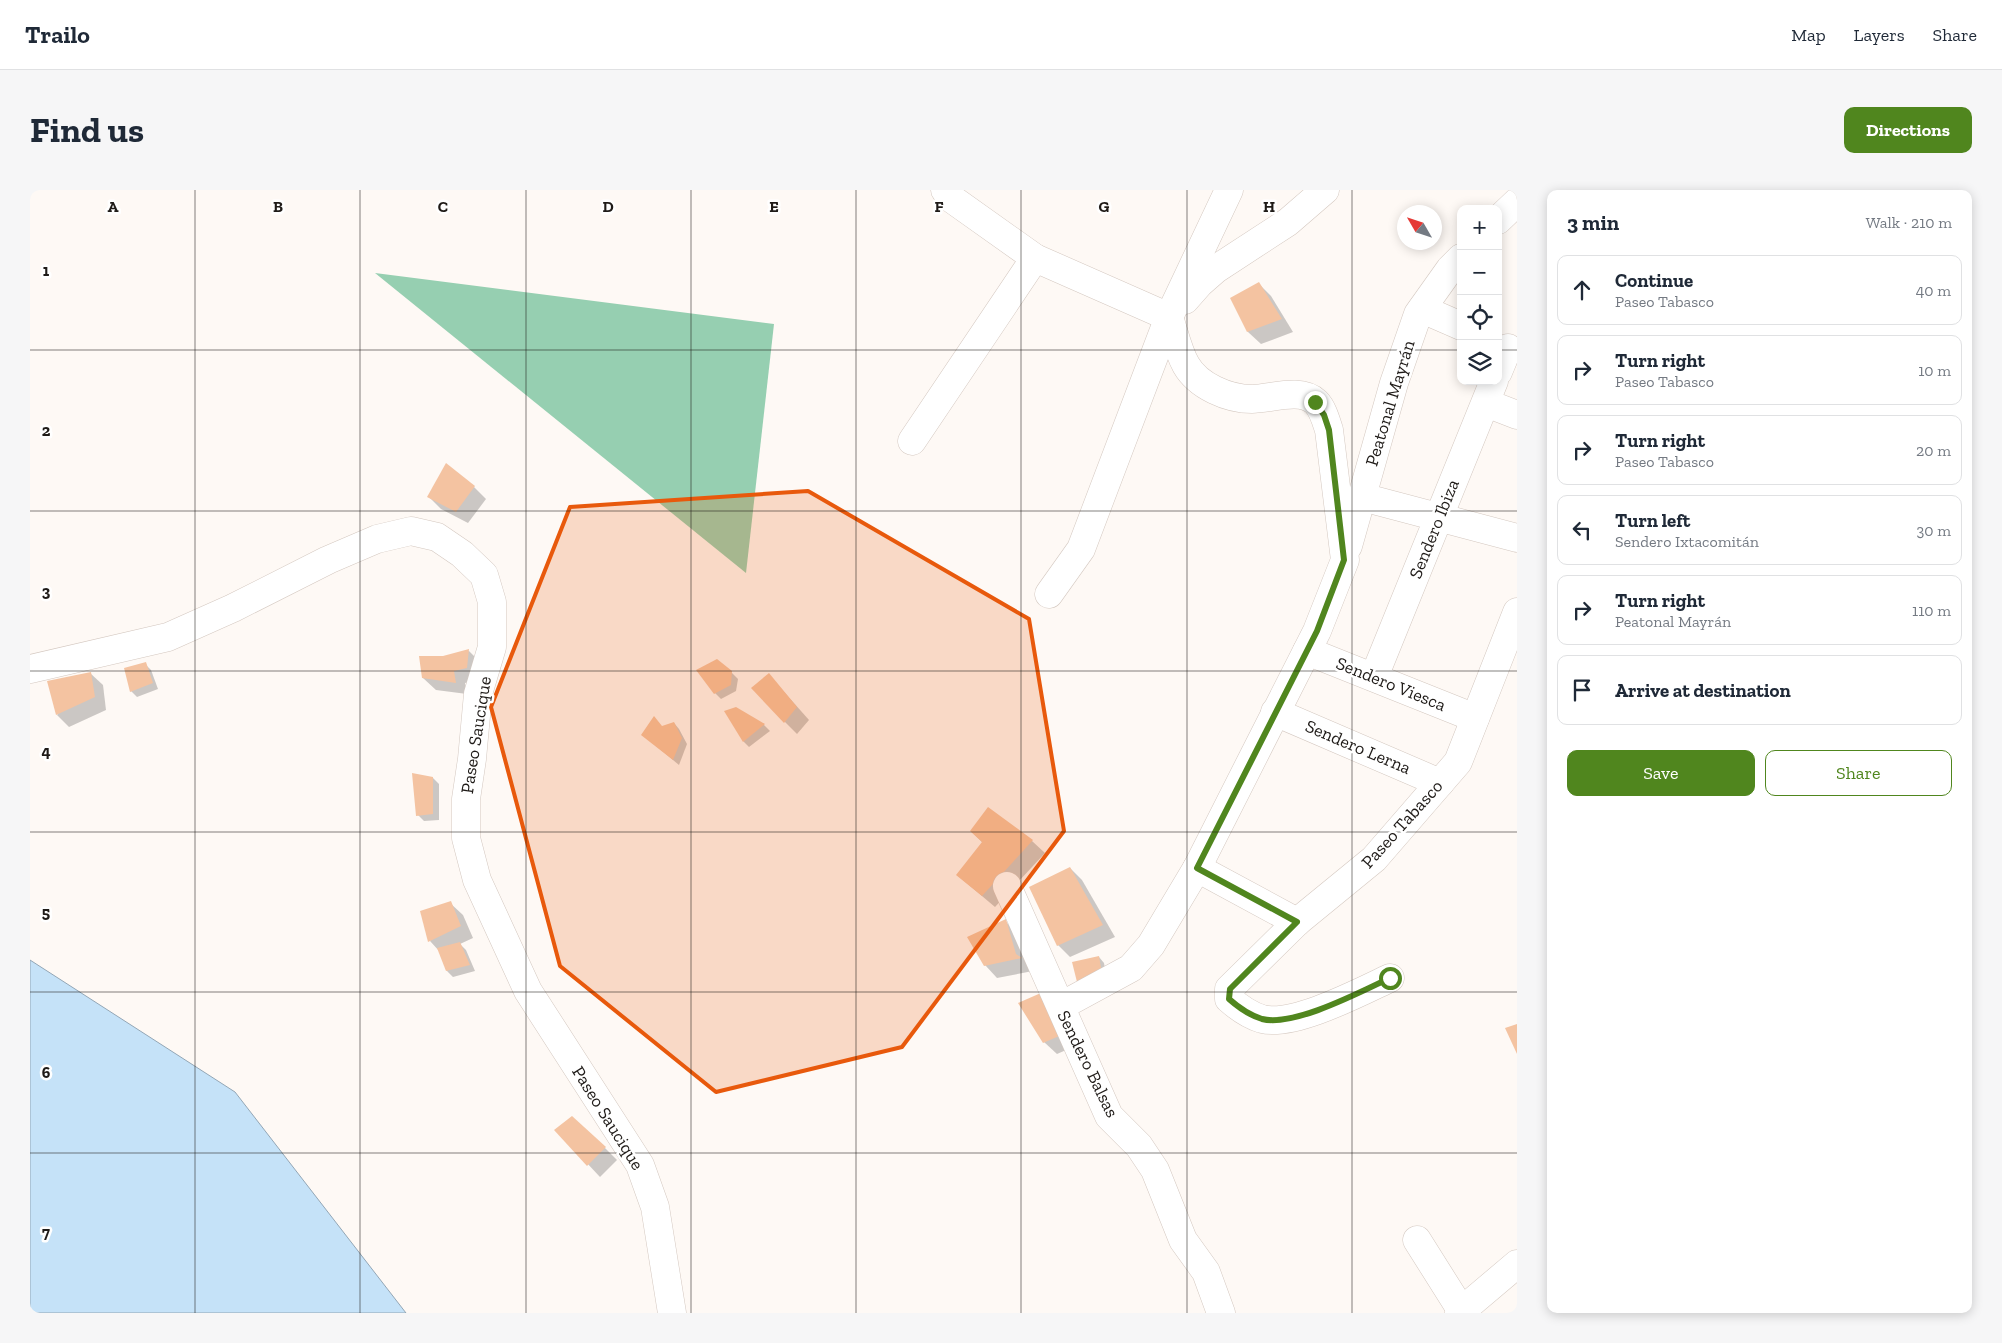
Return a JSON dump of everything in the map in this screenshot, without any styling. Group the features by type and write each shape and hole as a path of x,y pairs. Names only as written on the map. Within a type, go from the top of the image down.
{"street":[{"path":"945,190 952,199 1035,258 1169,318"},
{"path":"1049,594 1081,549 1169,318 1229,190"},
{"path":"1169,318 1200,283 1216,269 1288,222 1325,190"},
{"path":"1502,216 1517,202"},
{"path":"912,441 1035,258"},
{"name":"Peatonal Mayrán","path":"1061,1006 1131,968 1152,945 1197,868 1317,631 1344,560 1394,383 1418,314 1457,262"},
{"path":"1422,309 1457,324"},
{"name":"Peatonal Mayrán","path":"1169,318 1186,365 1199,381 1225,395 1251,399 1299,394 1315,402 1324,415 1329,430 1344,560"},
{"path":"1490,392 1517,415"},
{"name":"Sendero Ibiza","path":"1374,677 1490,392"},
{"path":"1362,498 1517,538"},
{"name":"Paseo Saucique","path":"30,669 168,637 234,608 336,556 377,539 411,531 437,537 462,554 484,575 492,602 492,647 478,694 466,799 466,838 477,880 528,992 640,1165 655,1207 672,1313"},
{"name":"Paseo Tabasco","path":"1390,978 1333,1004 1288,1018 1262,1019 1241,1009 1229,999 1230,989 1297,922 1374,859 1458,762 1517,612"},
{"name":"Sendero Viesca","path":"1307,651 1475,718"},
{"name":"Sendero Lerna","path":"1275,712 1440,783"},
{"path":"1197,868 1297,922"},
{"name":"Sendero Balsas","path":"1007,886 1109,1116 1139,1146 1155,1170 1183,1240 1206,1272 1220,1313"},
{"path":"1418,1240 1461,1312 1517,1264"}],"highlighted area":[{"path":"808,491 1029,619 1064,831 902,1047 716,1092 560,966 491,707 570,507"}],"green space":[{"path":"375,273 774,324 746,573"}],"water":[{"path":"30,960 235,1092 406,1313 30,1313"}],"building":[{"path":"1259,282 1282,319 1247,332 1230,298"},
{"path":"446,463 475,486 456,512 427,497"},
{"path":"469,649 467,668 454,671 456,683 422,678 419,656 443,656"},
{"path":"717,659 732,671 731,685 714,694 696,670"},
{"path":"146,662 153,683 130,692 124,668"},
{"path":"91,672 95,697 56,715 47,681"},
{"path":"769,673 797,707 784,723 751,688"},
{"path":"736,707 765,724 743,742 724,711"},
{"path":"654,716 662,726 674,722 682,738 673,760 641,735"},
{"path":"412,773 433,777 433,814 416,816"},
{"path":"988,807 1033,840 982,896 956,875 982,842 970,831"},
{"path":"1070,867 1103,925 1057,946 1029,887"},
{"path":"451,901 461,926 428,942 420,911"},
{"path":"1006,919 1016,954 1022,958 984,966 967,937"},
{"path":"460,942 470,965 446,971 437,948"},
{"path":"1099,956 1103,979 1078,986 1072,962"},
{"path":"1050,989 1071,1031 1043,1043 1018,1003"},
{"path":"1517,1024 1517,1054 1505,1028"},
{"path":"572,1116 606,1147 587,1166 554,1130"}],"route":[{"path":"1315,402 1324,415 1329,430 1344,560 1317,631 1197,868 1297,922 1230,989 1229,999 1241,1009 1262,1019 1288,1018 1333,1004 1390,978"}]}
